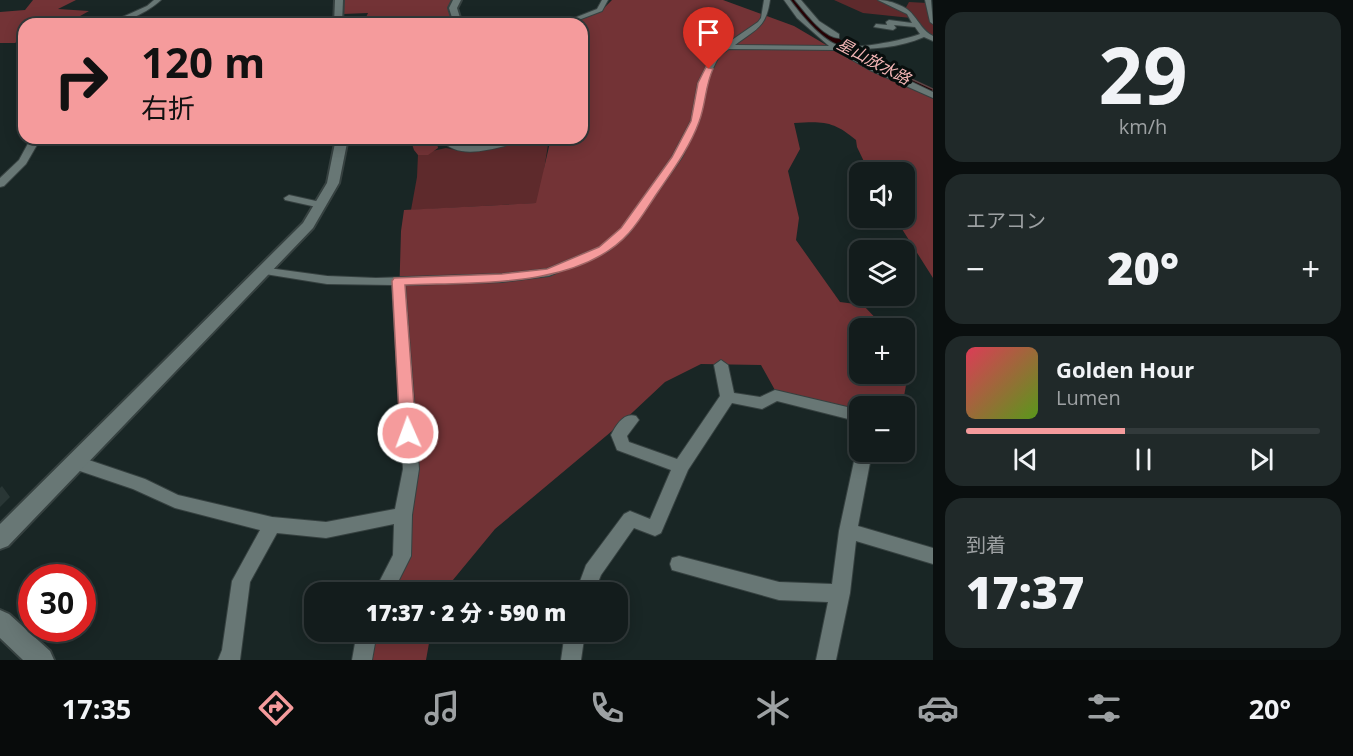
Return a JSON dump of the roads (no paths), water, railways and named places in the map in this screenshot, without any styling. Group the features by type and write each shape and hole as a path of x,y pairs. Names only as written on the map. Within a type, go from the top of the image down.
{"street":[{"path":"124,18 149,7 158,0"},
{"path":"338,18 339,0"},
{"path":"456,18 453,8 457,0"},
{"path":"578,18 600,10 605,0"},
{"path":"265,270 327,280 398,281 502,278 549,272 604,249 626,231 677,157 695,121 702,83 716,55 760,23 764,18 767,0"},
{"path":"788,0 808,28 837,47 933,95"},
{"path":"798,0 817,22 853,47 882,64 933,88"},
{"path":"881,0 912,16 915,25 924,35 933,39"},
{"path":"900,0 908,8 902,11"},
{"path":"928,0 933,22"},
{"path":"876,26 890,23 915,25"},
{"path":"728,47 853,47 904,44 924,35"},
{"path":"0,184 23,162 33,144"},
{"path":"0,539 308,225 333,183 339,144"},
{"path":"449,144 455,148 469,148 502,144"},
{"path":"289,198 321,205"},
{"path":"388,582 402,556 403,515 411,469 398,281"},
{"path":"589,582 593,571 630,519 655,528 681,468 728,397 721,365"},
{"path":"728,397 762,403 775,395 849,413"},
{"path":"631,420 619,435 623,446 681,468"},
{"path":"826,660 862,462"},
{"path":"77,463 139,484 175,501 272,525 326,530 403,515"},
{"path":"228,660 232,654 240,581 272,525"},
{"path":"848,531 933,556"},
{"path":"678,564 779,591 840,593"},
{"path":"0,622 41,660"},
{"path":"362,660 365,642"},
{"path":"571,660 574,642"}],"water":[{"path":"809,24 933,89 933,94 855,56"}],"waterway":[{"name":"星山放水路","path":"792,0 810,21 838,44"}]}
